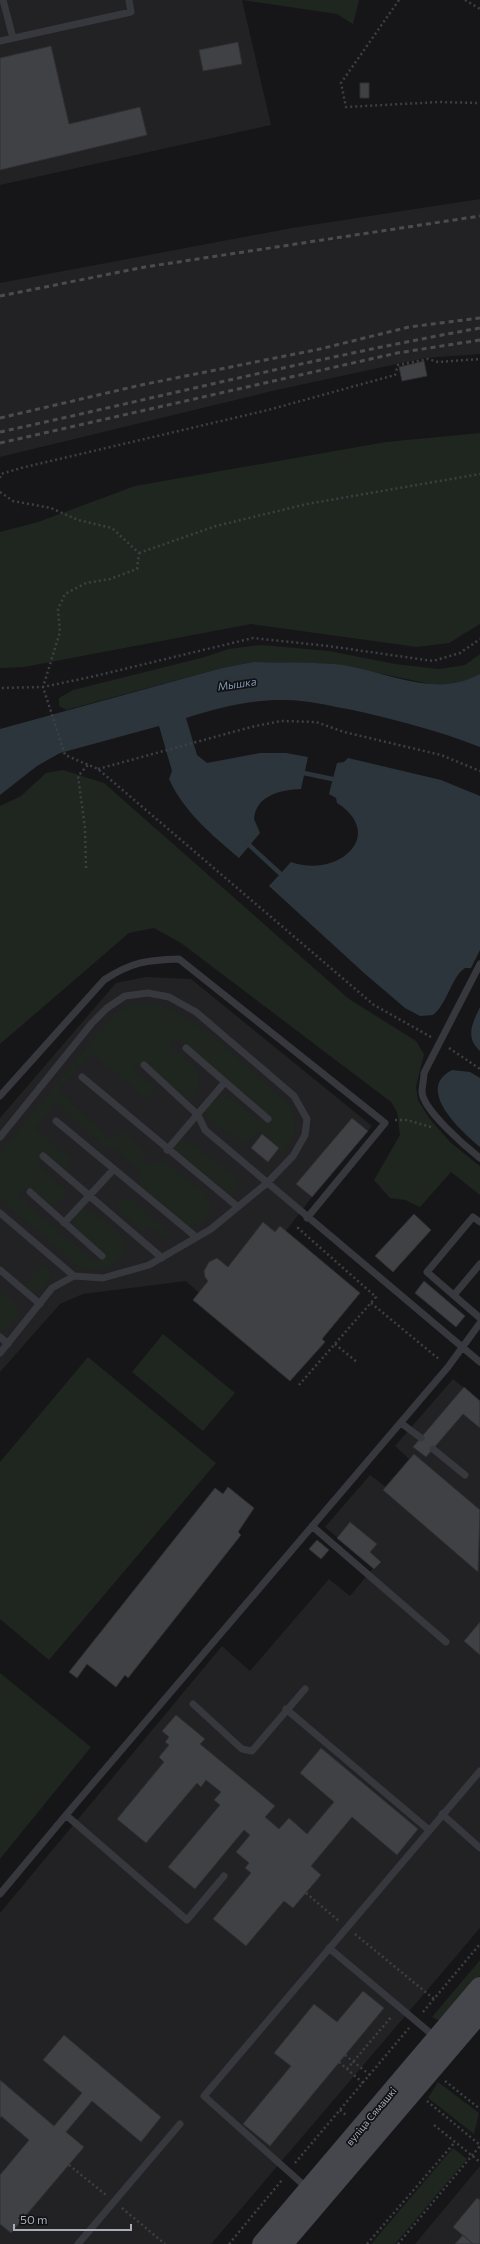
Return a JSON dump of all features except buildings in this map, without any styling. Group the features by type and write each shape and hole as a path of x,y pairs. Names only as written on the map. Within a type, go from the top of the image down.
{"main road":[{"name":"вуліца Сямашкі","path":"283,2244 315,2195 437,2038 480,1987"},
{"name":"вуліца Сямашкі","path":"262,2244 315,2195 480,2013"}],"lane":[{"path":"3,0 13,38"},
{"path":"0,41 131,12 128,0"},
{"path":"0,1096 104,980 121,969 148,960 179,959 385,1123 307,1218"},
{"path":"480,964 441,1043 424,1073 422,1094 431,1111 480,1158"},
{"path":"0,1137 92,1023 107,1008 125,996 148,993 169,997 196,1012 294,1096 307,1119 306,1135 293,1156 267,1183 238,1207 196,1237 149,1265 103,1278 74,1276 52,1288 0,1353"},
{"path":"186,1048 268,1119"},
{"path":"144,1065 198,1115 205,1130 307,1218 480,1362"},
{"path":"82,1077 167,1150 238,1207"},
{"path":"167,1150 225,1082"},
{"path":"56,1121 196,1237"},
{"path":"43,1156 162,1258"},
{"path":"64,1223 114,1169"},
{"path":"30,1192 102,1256"},
{"path":"0,1213 74,1276"},
{"path":"480,1222 473,1216 427,1272 480,1318"},
{"path":"454,1296 480,1264"},
{"path":"0,1270 40,1304"},
{"path":"0,1894 448,1367 463,1348 480,1322"},
{"path":"0,1337 8,1344"},
{"path":"401,1423 420,1438"},
{"path":"433,1449 465,1475"},
{"path":"312,1526 446,1642"},
{"path":"193,1704 242,1750 252,1751 286,1709 306,1689"},
{"path":"286,1709 429,1830"},
{"path":"315,2195 204,2096 480,1771"},
{"path":"442,1814 480,1848"},
{"path":"66,1815 188,1920 224,1876"},
{"path":"329,1948 437,2038"},
{"path":"78,2244 180,2124"}],"path":[{"path":"398,0 341,83 346,107 439,102 480,103"},
{"path":"465,0 480,9"},
{"path":"0,478 1,474 21,468 268,410 394,375 398,366 428,359 438,362 480,359"},
{"path":"139,552 216,526 307,504 480,474"},
{"path":"0,492 13,501 51,508 78,520 112,528 139,552"},
{"path":"139,552 137,569 110,579 86,583 65,594 58,609 60,632 43,687 48,709 65,755 98,769 374,1004 441,1043 480,1070"},
{"path":"0,688 43,687 96,676 252,638 328,646 433,661 460,653 480,639"},
{"path":"98,769 251,727 281,721 316,722 344,732 441,754 480,771"},
{"path":"86,868 85,828 78,776 88,765"},
{"path":"385,1123 395,1120 408,1120 431,1127 445,1126"},
{"path":"299,1385 376,1297 298,1228 307,1218"},
{"path":"371,1303 448,1367"},
{"path":"335,1344 358,1363"},
{"path":"306,1893 434,1999"},
{"path":"228,2244 480,1944"},
{"path":"347,2069 399,2007"},
{"path":"345,2054 370,2075"},
{"path":"339,2062 363,2082"},
{"path":"440,2077 480,2109"},
{"path":"398,2244 480,2146 424,2098"},
{"path":"434,2125 480,2162"},
{"path":"367,2244 455,2142"}],"shaded area":[{"path":"0,0 242,0 271,125 0,185"},
{"path":"242,0 359,0 353,24 337,14"},
{"path":"480,199 480,354 426,358 397,364 272,391 0,457 0,283 292,228"},
{"path":"480,433 480,624 449,643 417,647 251,624 24,667 0,668 0,532 38,522 135,486 386,442"},
{"path":"261,645 329,651 395,664 439,669 465,665 480,654 480,674 468,681 455,684 430,684 335,664 253,662 222,668 66,710 59,706 59,698 73,690 205,657 228,649"},
{"path":"63,770 104,783 349,999 416,1041 424,1054 416,1087 418,1100 429,1118 451,1143 480,1166 480,1195 451,1172 420,1207 405,1200 390,1198 374,1180 400,1135 397,1112 391,1102 181,943 154,928 129,933 0,1044 0,806 21,796 46,773"},
{"path":"146,977 191,979 372,1126 368,1131 352,1118 297,1184 312,1197 286,1231 275,1232 263,1222 228,1267 217,1258 209,1262 205,1271 205,1277 208,1281 199,1293 186,1281 83,1294 60,1304 0,1372 0,1118 116,983"},
{"path":"150,1003 175,1011 211,1035 289,1104 296,1121 293,1139 283,1154 258,1132 247,1144 220,1128 204,1112 213,1101 225,1095 242,1106 258,1121 263,1113 176,1037 170,1046 194,1066 199,1078 195,1095 184,1099 149,1068 139,1065 133,1070 157,1088 147,1100 94,1055 87,1056 58,1090 110,1139 121,1130 145,1154 141,1158 149,1166 160,1160 192,1182 207,1196 210,1203 210,1211 206,1218 200,1223 188,1226 141,1189 140,1172 112,1145 107,1150 57,1103 35,1128 72,1160 61,1173 44,1158 38,1165 64,1189 64,1198 53,1204 43,1203 24,1189 18,1196 92,1260 100,1259 73,1229 72,1222 76,1213 84,1209 94,1214 111,1226 120,1235 125,1245 122,1256 109,1267 98,1270 90,1270 77,1265 0,1199 0,1153 114,1014 133,1004"},
{"path":"183,1141 191,1143 232,1174 236,1180 237,1189 231,1195 173,1148 177,1143"},
{"path":"122,1197 133,1201 169,1233 164,1238 150,1225 142,1232 120,1212 117,1201"},
{"path":"43,1262 48,1268 50,1275 50,1280 44,1288 29,1291 23,1288"},
{"path":"0,1290 12,1300 18,1313 10,1326 0,1331"},
{"path":"163,1334 235,1393 203,1431 132,1372"},
{"path":"88,1357 216,1463 49,1660 0,1619 0,1462"},
{"path":"453,1379 480,1401 480,1928 211,2244 0,2244 0,1913 222,1646 250,1671 329,1579 350,1596 373,1568 325,1527 370,1475 386,1487 409,1459 395,1446"},
{"path":"0,1673 91,1747 0,1859"},
{"path":"480,1960 480,1976 443,2020 438,2020 432,2017"},
{"path":"438,2082 479,2113 474,2134 428,2098"},
{"path":"453,2148 467,2159 395,2244 371,2244"},
{"path":"480,2166 480,2244 415,2244"}],"water":[{"name":"Мышка","path":"253,662 335,664 426,684 444,684 462,681 480,674 480,747 448,735 398,721 348,709 298,700 257,701 221,708 186,718 197,755 207,763 260,753 286,753 308,757 301,789 271,795 259,804 254,819 260,833 239,858 200,822 182,802 175,791 169,779 172,771 159,726 60,753 37,766 0,795 0,729 222,668"},
{"path":"348,758 441,780 480,796 480,950 471,968 465,968 456,977 442,1004 433,1015 420,1016 405,1008 364,973 269,886 291,862 309,866 325,864 339,859 350,851 357,840 358,828 351,815 337,803 336,798 329,794 337,763 344,762"},
{"path":"480,1007 480,1051 475,1046 471,1035 471,1030"},
{"path":"452,1070 470,1072 480,1078 480,1147 453,1121 439,1099 438,1088 442,1078"}],"waterway":[{"path":"299,772 337,780"},
{"path":"247,843 284,877"}],"railway":[{"path":"0,296 145,267 480,216"},
{"path":"0,418 141,385 320,349 409,327 480,318"},
{"path":"0,432 300,364 480,328"},
{"path":"0,443 397,353 480,340"}]}
